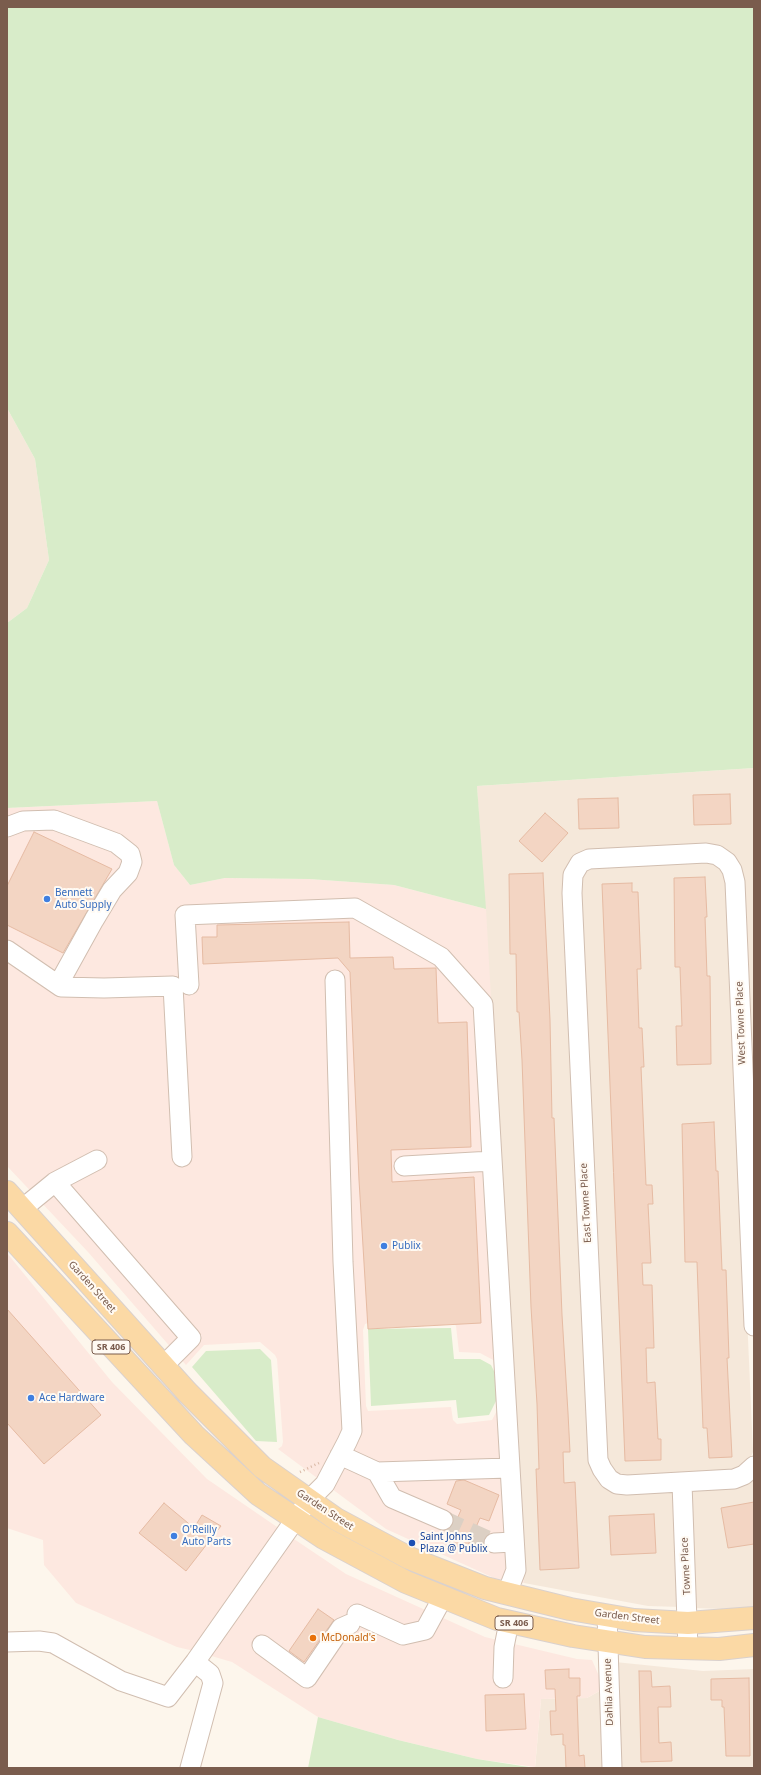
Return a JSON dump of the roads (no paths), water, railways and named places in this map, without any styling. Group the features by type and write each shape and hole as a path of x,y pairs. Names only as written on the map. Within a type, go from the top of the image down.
{"main road":[{"name":"Garden Street","path":"7,1192 15,1208 65,1257 163,1366 262,1467 336,1519 410,1558 485,1588 570,1609 634,1620 688,1623 754,1618"},
{"path":"7,1225 15,1223 29,1228 65,1257"},
{"name":"SR 406","path":"7,1233 194,1435 258,1494 324,1538 406,1582 497,1619 509,1622 573,1636 645,1647 688,1649 754,1645"}],"street":[{"path":"7,827 23,820 54,820 116,843 130,854 132,862 128,873 112,890 58,985"},
{"name":"West Towne Place","path":"590,859 706,853 717,855 727,862 732,870 735,882 754,1326"},
{"name":"East Towne Place","path":"590,859 580,863 573,875 572,892 598,1460 605,1474 617,1484 682,1483"},
{"path":"188,986 184,915 355,908 441,957 483,1004 513,1542 516,1570 508,1593"},
{"path":"7,950 61,987 104,988 174,986 182,1157"},
{"path":"7,1642 39,1641 53,1643 121,1682 168,1697 195,1662 309,1500 325,1484 331,1457 352,1431 343,1262 335,980"},
{"path":"15,1208 55,1182 97,1160"},
{"path":"404,1166 492,1161"},
{"path":"55,1182 191,1338 163,1366"},
{"path":"331,1457 377,1472 509,1468"},
{"path":"682,1483 734,1479 744,1476 754,1466"},
{"path":"377,1472 392,1498 443,1520"},
{"name":"Towne Place","path":"682,1483 688,1649"},
{"path":"494,1543 513,1542"},
{"path":"262,1645 307,1678 341,1628 353,1619 404,1635 425,1630 443,1597"},
{"name":"Dahlia Avenue","path":"607,1615 612,1768"},
{"path":"502,1678 504,1647 509,1622"},
{"path":"190,1768 213,1683 210,1674 195,1662"}],"tunnel":[{"path":"443,1520 494,1543"}],"place":[{"name":"Bennett Auto Supply","path":"47,899"},
{"name":"Publix","path":"384,1246"},
{"name":"Ace Hardware","path":"31,1398"},
{"name":"O'Reilly Auto Parts","path":"174,1536"},
{"name":"Saint Johns Plaza @ Publix","path":"412,1543"},
{"name":"McDonald's","path":"313,1638"}]}
